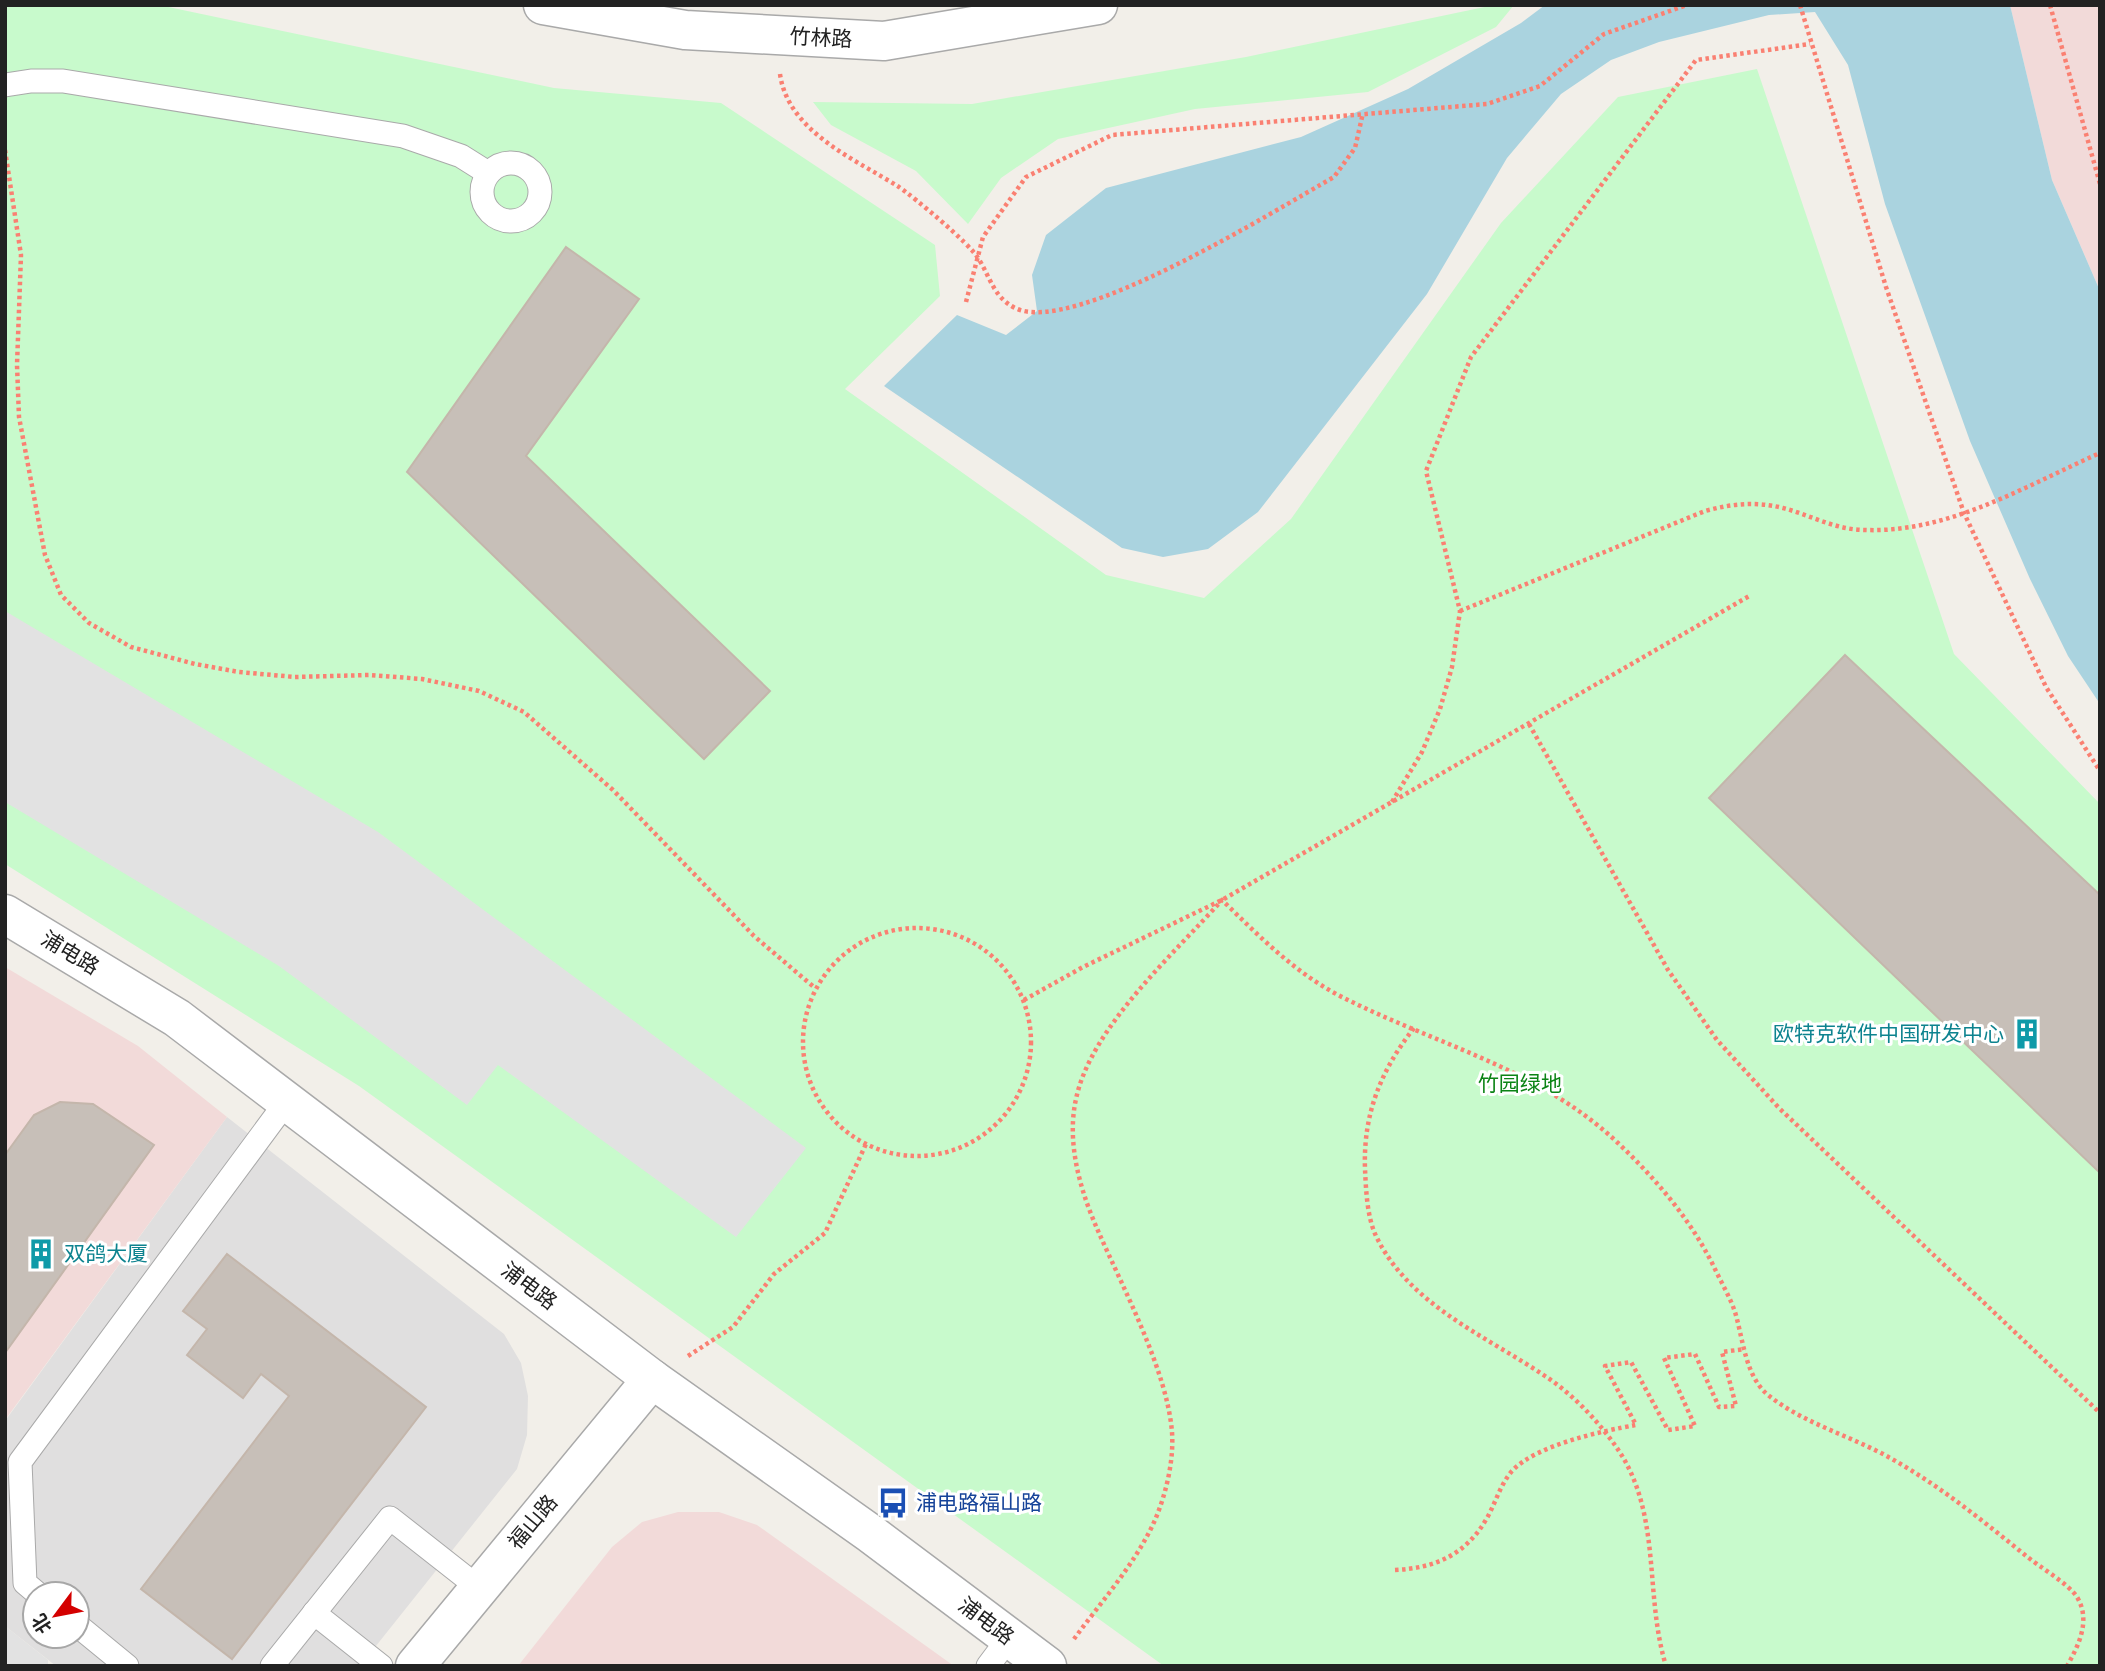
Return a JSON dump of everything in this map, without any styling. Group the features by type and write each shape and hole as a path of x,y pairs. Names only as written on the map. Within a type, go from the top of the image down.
{"street":[{"name":"竹林路","path":"543,5 685,30 884,41 1098,5"},
{"name":"浦电路","path":"5,914 177,1018 652,1380 871,1534 999,1652 1060,1654"},
{"name":"福山路","path":"415,1666 652,1380"}],"lane":[{"path":"5,85 31,81 63,81 403,136 461,156 488,173"},
{"path":"25,1580 13,1462 287,1101"},
{"path":"272,1666 390,1518 479,1588"},
{"path":"314,1613 381,1666"},
{"path":"91,1636 127,1666"}],"path":[{"path":"966,302 983,237 1026,177 1112,135 1487,104 1540,86 1604,34 1687,5"},
{"path":"1800,5 1801,17 1886,287 1964,513 2046,687 2100,771"},
{"path":"2050,5 2100,184"},
{"path":"775,35 783,91 808,129 906,191 978,256 991,287 1015,309 1046,313 1133,287 1334,177 1354,148 1363,113"},
{"path":"1392,802 1422,752 1440,709 1452,667 1460,611 1426,471 1471,357 1696,60 1810,44"},
{"path":"5,150 21,255 17,365 19,417 45,555 61,595 89,623 131,647 195,664 239,673 295,677 369,675 422,679 480,691 524,712 612,790 754,936 815,988"},
{"path":"1460,611 1705,511 1738,502 1782,508 1828,524 1862,531 1899,529 1985,506 2100,453"},
{"path":"1024,1000 1095,961 1222,900 1751,594"},
{"path":"1528,724 1668,970 1717,1040 1779,1108 2100,1413"},
{"path":"1222,900 1274,950 1308,977 1339,995 1547,1088 1583,1112 1618,1143 1658,1184 1691,1226 1734,1309 1753,1377 1766,1394 1790,1409 1894,1460 1961,1504 2077,1596 2085,1620 2077,1649 2067,1666"},
{"path":"1060,1654 1128,1564 1154,1521 1168,1478 1172,1433 1162,1384 1088,1209 1073,1146 1076,1099 1094,1052 1130,1002 1222,900"},
{"path":"930,927 970,939 1002,964 1024,1000 1032,1039 1026,1078 1012,1108 985,1136 950,1153 916,1157 878,1150 850,1136 828,1115 808,1080 801,1040 806,1007 815,988 826,971 856,943 895,928 930,927"},
{"path":"1414,1028 1381,1076 1372,1103 1364,1145 1368,1207 1375,1235 1413,1287 1446,1313 1548,1377 1578,1403 1604,1431 1631,1471 1643,1501 1649,1536 1657,1637 1666,1666"},
{"path":"652,1380 733,1327 774,1274 825,1233 866,1144"},
{"path":"1395,1570 1423,1569 1458,1552 1487,1518 1513,1470 1528,1459 1604,1431 1636,1425 1605,1366 1631,1362 1668,1430 1695,1426 1664,1358 1695,1354 1719,1407 1736,1406 1722,1352 1745,1349"}],"shaded area":[{"path":"2010,5 2100,5 2100,291 2052,180"},
{"path":"5,611 378,832 806,1148 736,1237 498,1065 467,1105 279,966 5,802"},
{"path":"5,967 138,1046 227,1117 5,1420"},
{"path":"227,1117 504,1334 521,1363 528,1396 527,1435 517,1469 360,1666 56,1666 36,1650 91,1650 91,1580 21,1580 21,1639 5,1626 5,1421"},
{"path":"678,1512 719,1512 757,1525 954,1666 518,1666 612,1547 642,1522"},
{"path":"5,1626 21,1639 21,1650 35,1650 48,1660 48,1666 5,1666"}],"green space":[{"name":"竹园绿地","path":"5,5 159,5 554,88 721,103 935,245 940,296 845,389 1106,575 1204,598 1291,519 1501,223 1618,97 1757,69 1954,654 2100,804 2100,1666 1164,1666 359,1086 5,864"},
{"path":"1494,5 1514,5 1496,27 1368,92 1195,109 1058,139 1001,178 968,224 916,171 831,125 813,102 972,104 1246,57"}],"water":[{"path":"1545,5 2010,5 2052,180 2100,291 2100,704 2068,656 2030,579 1970,441 1885,204 1848,65 1815,12 1769,15 1659,42 1611,60 1561,94 1507,158 1427,294 1258,512 1208,549 1163,557 1122,548 884,386 957,315 1006,335 1037,311 1032,275 1046,235 1106,188 1301,137 1408,89 1521,23"}],"building":[{"path":"566,247 639,299 526,456 770,691 704,759 407,472"},
{"name":"欧特克软件中国研发中心","path":"1845,655 2100,895 2100,1173 1709,798"},
{"name":"双鸽大厦","path":"60,1102 93,1104 154,1145 5,1353 5,1155 34,1115"},
{"path":"227,1254 426,1407 232,1659 141,1589 289,1396 261,1374 243,1398 187,1355 207,1329 183,1311"}],"place":[{"name":"欧特克软件中国研发中心","path":"2027,1034"},
{"name":"双鸽大厦","path":"41,1254"},
{"name":"浦电路福山路","path":"893,1503"}]}
